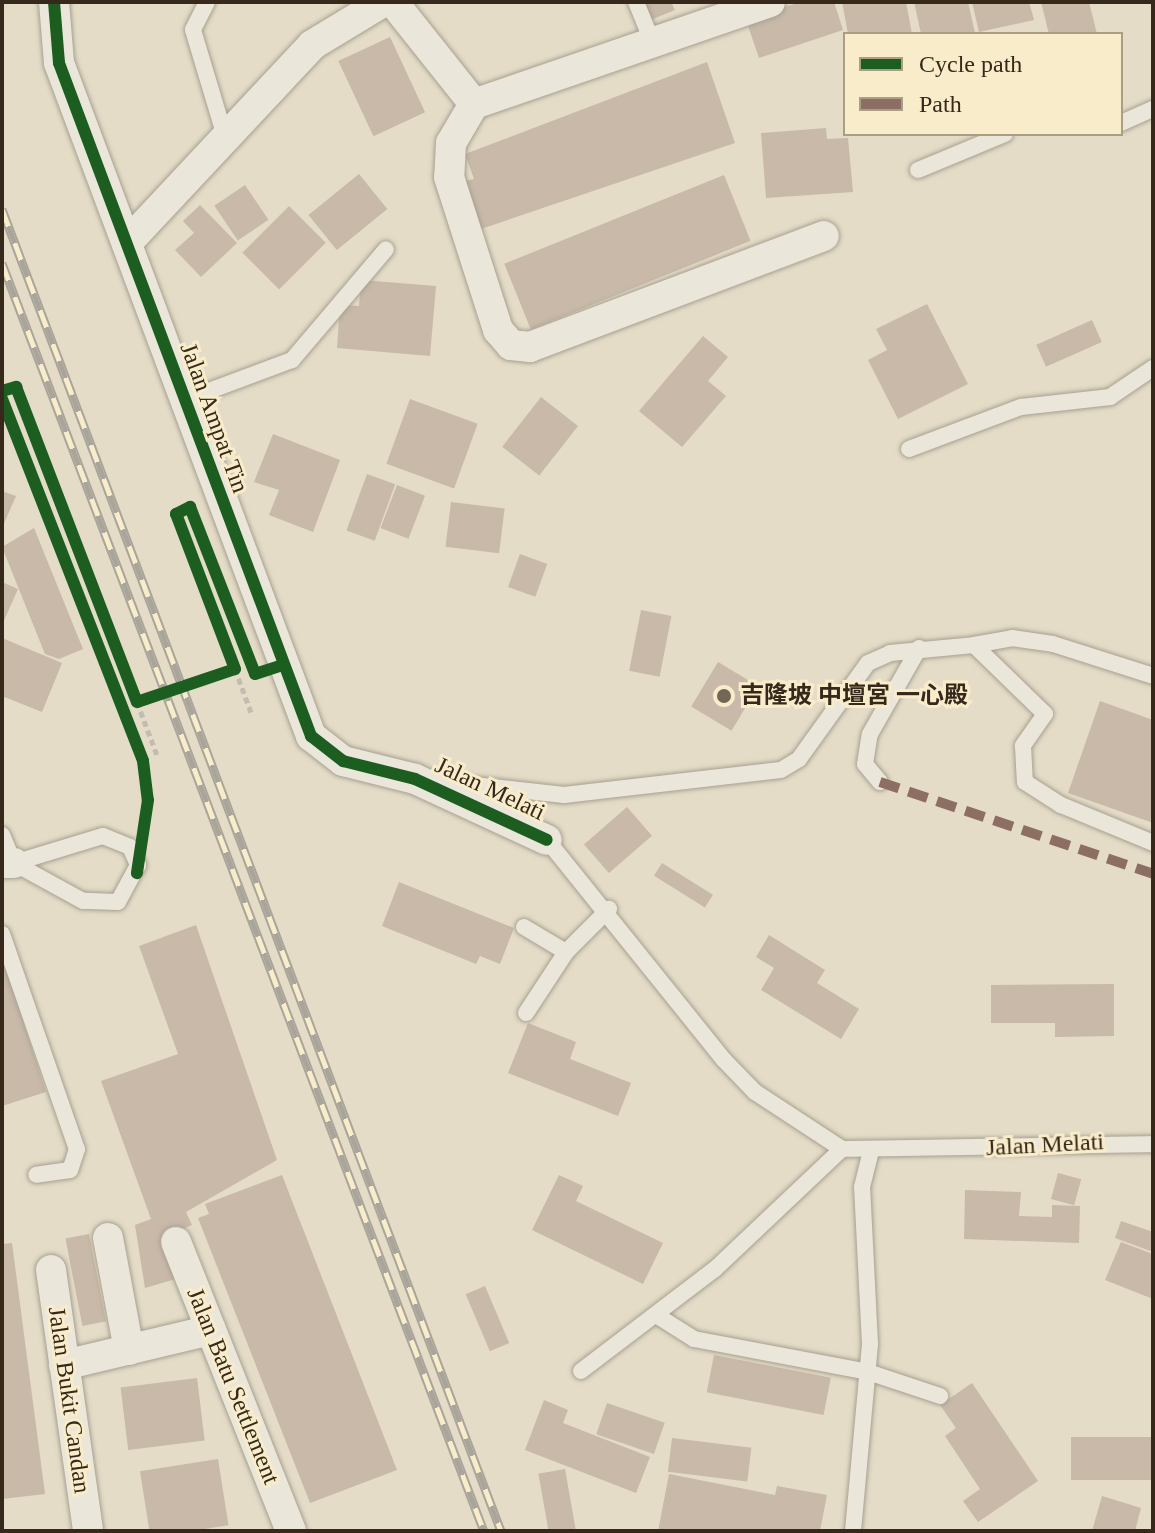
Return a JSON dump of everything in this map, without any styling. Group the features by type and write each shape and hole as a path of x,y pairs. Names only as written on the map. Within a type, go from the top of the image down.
{"street":[{"name":"Jalan Ampat Tin","path":"54,2 59,63 282,665 320,749 415,779"},
{"path":"127,243 227,141 312,45 383,2"},
{"path":"393,2 474,104"},
{"path":"770,2 654,46 474,104 451,143 449,177 498,330 511,345 530,347 824,236"},
{"name":"Jalan Melati","path":"415,779 547,840"},
{"path":"108,1238 129,1350"},
{"name":"Jalan Batu Settlement","path":"176,1242 291,1531"},
{"name":"Jalan Bukit Candan","path":"51,1270 81,1530"},
{"path":"64,1365 211,1330"}],"lane":[{"path":"207,2 193,30 227,141"},
{"path":"636,2 654,46"},
{"path":"1123,122 1153,109"},
{"path":"918,170 1000,136"},
{"path":"185,400 292,360 386,249"},
{"path":"909,449 1021,407 1110,397 1153,368"},
{"path":"415,779 564,795 781,770 799,759 868,663 919,648 974,645 1012,638 1053,644 1153,676"},
{"path":"974,645 1045,714 1023,746 1025,782 1061,805 1153,843"},
{"path":"880,782 865,764 870,734 919,648"},
{"path":"2,835 8,863"},
{"path":"103,836 130,847 138,865 126,895 102,905 8,863 103,836"},
{"name":"Jalan Melati","path":"547,840 609,909 755,1092 842,1149 870,1154 1153,1144"},
{"path":"526,1013 566,952 609,909"},
{"path":"524,927 566,952"},
{"path":"2,934 77,1149 70,1170 36,1175"},
{"path":"581,1371 656,1315 842,1149"},
{"path":"853,1531 868,1372 862,1187 870,1154"},
{"path":"656,1315 694,1339 868,1372 940,1396"}],"path":[{"path":"226,647 230,668 252,715"},
{"path":"249,660 255,674 282,665"},
{"path":"131,687 157,755"},
{"path":"137,702 159,695"},
{"path":"120,703 143,761"}],"building":[{"path":"640,2 671,2 675,10 648,21"},
{"path":"800,2 834,2 843,30 759,58 746,20"},
{"path":"842,2 906,2 912,32 848,32"},
{"path":"914,2 968,2 975,32 921,32"},
{"path":"972,2 1029,2 1034,20 979,32"},
{"path":"1041,2 1089,2 1096,32 1048,32"},
{"path":"390,37 425,112 373,136 338,61"},
{"path":"707,62 735,143 481,229 464,181 474,179 465,154"},
{"path":"826,128 827,139 848,138 853,192 766,198 761,133"},
{"path":"359,174 387,209 337,250 308,215"},
{"path":"724,175 751,241 531,330 504,264"},
{"path":"245,185 268,220 238,241 214,206"},
{"path":"200,205 237,243 201,277 175,250 194,233 183,221"},
{"path":"289,206 326,243 279,289 242,253"},
{"path":"361,280 436,286 430,356 337,348 340,305 359,306"},
{"path":"927,304 968,384 898,419 868,360 887,350 876,329"},
{"path":"1092,320 1102,342 1046,367 1036,345"},
{"path":"703,336 728,357 708,381 726,396 682,447 639,411"},
{"path":"541,397 578,426 539,476 502,447"},
{"path":"410,399 478,424 454,488 386,464"},
{"path":"273,434 340,460 313,532 269,515 279,490 254,482"},
{"path":"367,474 395,484 375,541 346,530"},
{"path":"397,485 425,496 409,539 381,528"},
{"path":"2,491 16,496 2,528"},
{"path":"451,502 505,509 499,553 446,547"},
{"path":"34,528 83,649 59,659 45,654 2,547"},
{"path":"520,554 547,564 535,597 508,587"},
{"path":"2,582 18,589 2,625"},
{"path":"641,610 671,616 660,677 629,671"},
{"path":"2,638 62,663 42,712 2,696"},
{"name":"吉隆坡 中壇宮 一心殿","path":"718,662 758,686 732,731 691,707"},
{"path":"1100,701 1153,720 1153,823 1068,793"},
{"path":"627,807 652,836 609,873 584,844"},
{"path":"662,863 713,895 705,908 654,876"},
{"path":"399,882 514,928 500,964 480,956 476,964 382,926"},
{"path":"196,925 277,1160 186,1212 192,1225 162,1238 179,1278 145,1288 135,1225 151,1219 101,1081 178,1054 139,946"},
{"path":"769,935 825,970 817,983 859,1009 841,1039 761,990 774,968 756,957"},
{"path":"2,960 46,1092 2,1106"},
{"path":"1114,984 1114,1036 1055,1037 1055,1023 991,1023 991,985"},
{"path":"528,1023 576,1042 570,1059 631,1083 618,1116 508,1073"},
{"path":"1058,1173 1081,1179 1074,1205 1051,1199"},
{"path":"282,1175 397,1470 310,1503 198,1218 209,1214 205,1204"},
{"path":"559,1175 583,1186 576,1201 663,1243 643,1284 532,1230"},
{"path":"965,1190 1021,1192 1019,1216 1052,1217 1052,1205 1080,1206 1079,1243 964,1239"},
{"path":"1121,1221 1153,1232 1153,1252 1115,1238"},
{"path":"89,1234 106,1321 82,1326 65,1239"},
{"path":"1121,1242 1153,1254 1153,1299 1105,1280"},
{"path":"12,1243 45,1494 2,1499 2,1244"},
{"path":"485,1286 509,1343 490,1351 466,1294"},
{"path":"714,1355 831,1378 824,1415 707,1392"},
{"path":"197,1378 205,1441 128,1450 121,1387"},
{"path":"972,1383 1038,1481 978,1522 963,1501 980,1489 945,1436 956,1428 940,1405"},
{"path":"544,1400 568,1410 563,1423 650,1457 636,1493 525,1450"},
{"path":"607,1403 665,1423 654,1454 596,1434"},
{"path":"1071,1437 1153,1437 1153,1480 1071,1480"},
{"path":"672,1438 751,1448 747,1481 668,1472"},
{"path":"218,1459 228,1525 192,1531 149,1531 140,1471"},
{"path":"565,1469 576,1531 549,1531 538,1474"},
{"path":"669,1474 775,1495 777,1486 827,1495 820,1531 658,1531"},
{"path":"1102,1496 1141,1508 1135,1531 1092,1531"}],"railway":[{"path":"2,209 501,1531"},
{"path":"2,263 484,1531"}],"marked path":[{"path":"880,782 1153,874"}],"cycle path":[{"path":"54,2 59,63 311,736 343,761 415,779 547,840"},
{"path":"2,391 16,387 137,702 235,669 176,514 190,507 255,674 282,665"},
{"path":"2,399 143,761 148,800 137,873"}],"place":[{"name":"吉隆坡 中壇宮 一心殿","path":"724,696"}]}
